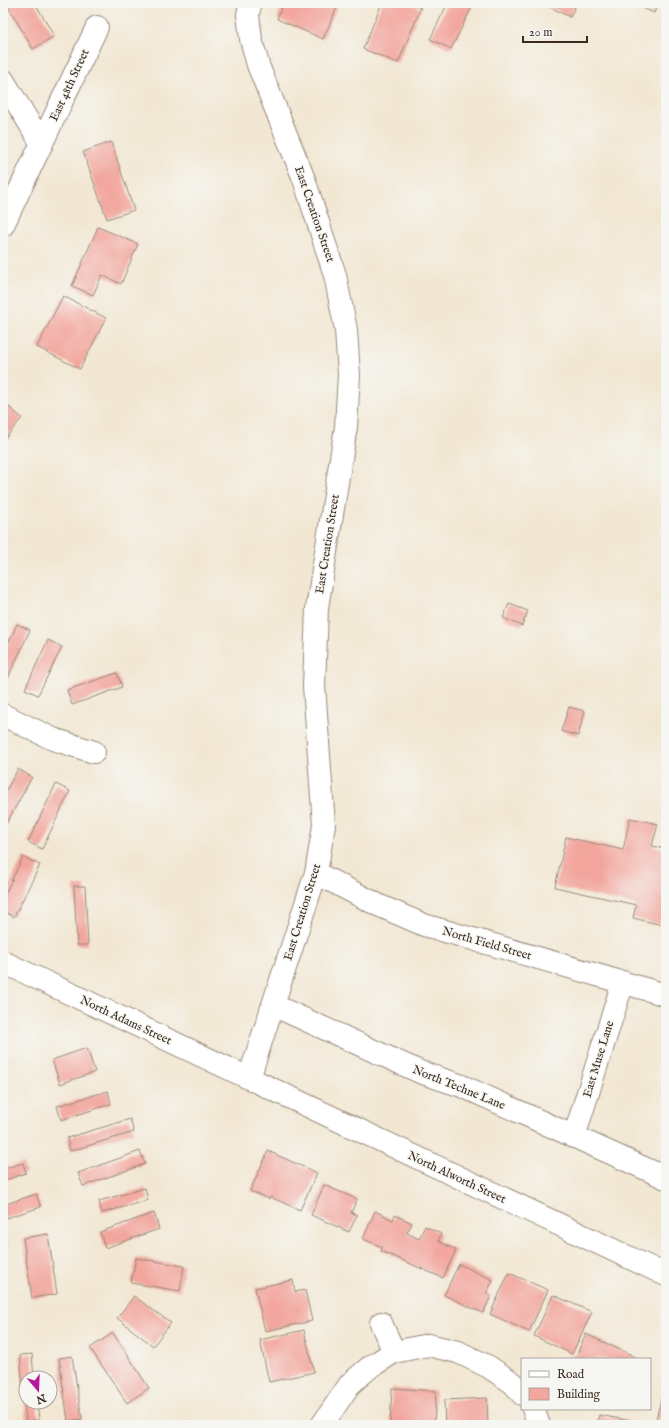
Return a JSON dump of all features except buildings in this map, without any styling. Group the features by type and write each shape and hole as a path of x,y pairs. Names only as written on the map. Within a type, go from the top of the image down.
{"street":[{"name":"East Creation Street","path":"249,9 251,39 258,65 304,179 335,275 346,330 349,375 346,427 317,608 314,686 324,825 316,873 249,1078"},
{"name":"East 48th Street","path":"3,225 97,27"},
{"name":"East 48th Street","path":"3,80 42,144"},
{"path":"3,715 53,739 94,752"},
{"name":"North Field Street","path":"316,873 378,905 424,925 666,995"},
{"name":"North Adams Street","path":"3,962 249,1078"},
{"name":"East Muse Lane","path":"574,1137 623,982"},
{"name":"North Techne Lane","path":"273,1005 420,1072 462,1086 666,1178"},
{"name":"North Alworth Street","path":"249,1078 666,1275"},
{"path":"381,1323 394,1352"},
{"path":"322,1425 350,1384 370,1367 394,1352 428,1345 458,1352 489,1367 513,1383 521,1393"},
{"path":"533,1410 539,1425"}]}
